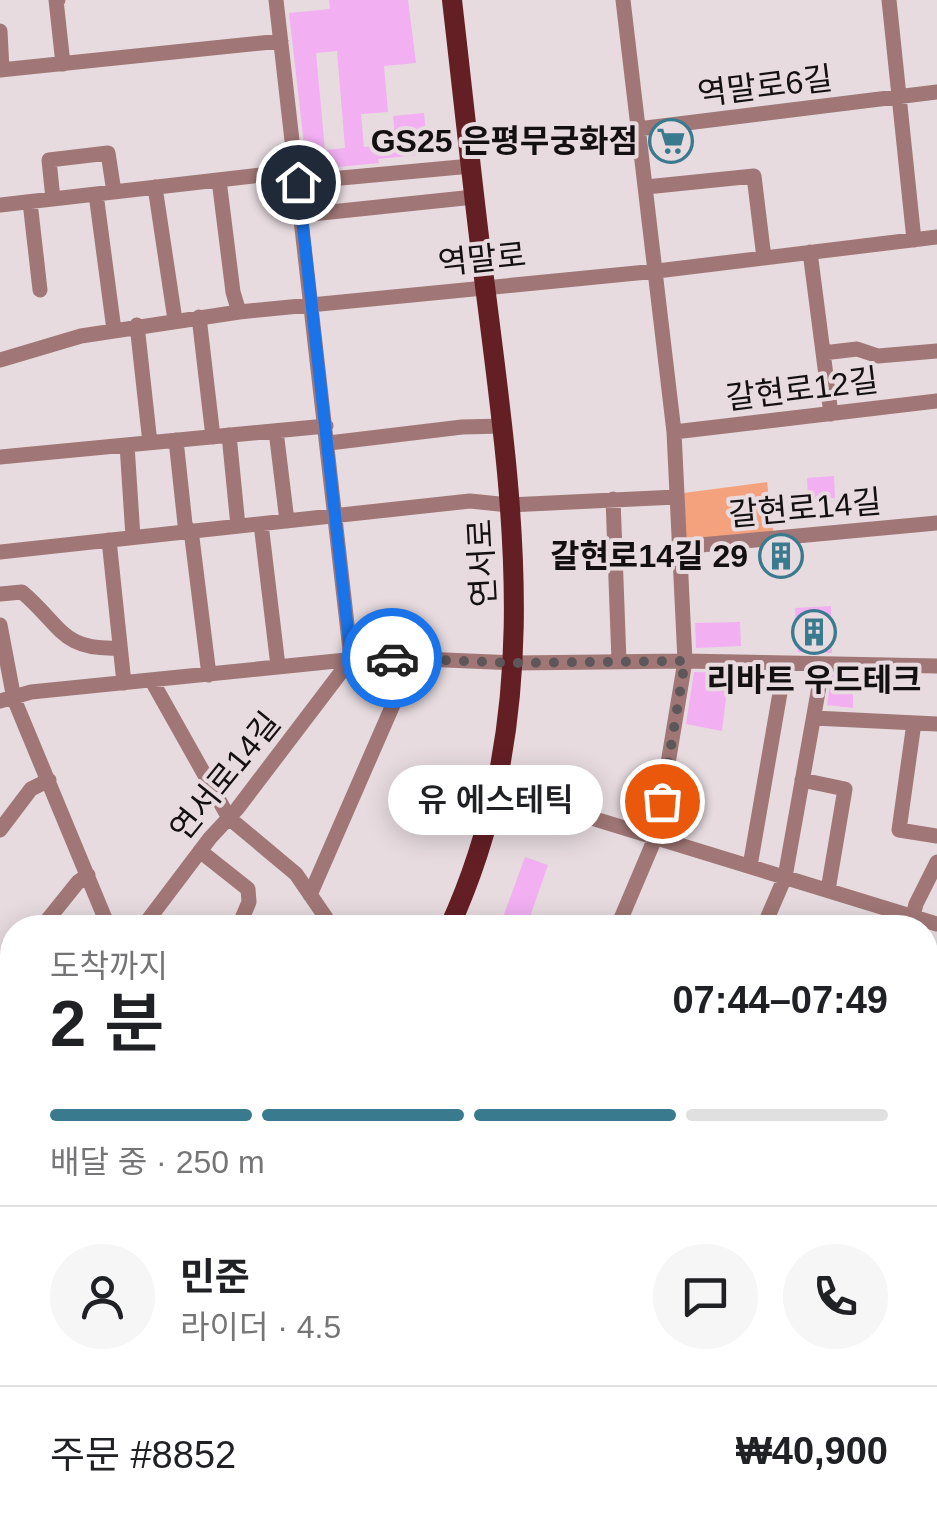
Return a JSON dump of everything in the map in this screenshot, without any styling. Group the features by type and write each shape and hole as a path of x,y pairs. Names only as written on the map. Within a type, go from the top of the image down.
{"main road":[{"name":"연서로","path":"452,0 503,426 516,600 512,699 497,789 456,915"}],"street":[{"path":"57,0 63,64"},
{"path":"276,0 351,659"},
{"path":"623,0 674,432 685,661 656,836 623,915"},
{"path":"888,0 914,240"},
{"path":"0,30 1,70 281,41"},
{"name":"역말로6길","path":"638,129 937,92"},
{"path":"53,199 49,160 108,153 114,192"},
{"path":"0,205 219,180 471,166"},
{"path":"646,186 754,176 764,258"},
{"path":"219,180 239,312"},
{"path":"155,187 176,320"},
{"path":"96,194 114,330"},
{"path":"302,214 474,197"},
{"path":"30,202 40,290"},
{"name":"역말로","path":"0,360 81,336 137,325 657,271 937,237"},
{"path":"810,252 831,414"},
{"path":"198,317 238,526"},
{"path":"137,325 150,443"},
{"path":"822,353 857,349 878,356 937,351"},
{"name":"갈현로12길","path":"674,432 937,401"},
{"path":"0,457 326,426"},
{"path":"328,444 462,427 503,426"},
{"path":"276,430 286,521"},
{"path":"176,440 184,524 192,538 209,674"},
{"path":"127,445 134,537"},
{"path":"0,552 470,501 509,505 676,497"},
{"path":"613,499 618,661"},
{"path":"261,524 278,666"},
{"name":"갈현로14길","path":"679,547 937,524"},
{"path":"109,540 124,684"},
{"path":"0,594 22,592 79,646 120,648"},
{"path":"0,625 7,700 49,780 104,915"},
{"path":"310,895 413,658"},
{"path":"7,700 31,692 351,659 937,666"},
{"name":"연서로14길","path":"152,915 351,659"},
{"path":"750,866 784,664"},
{"path":"769,915 785,878 820,664"},
{"path":"152,681 229,818 296,874 324,915"},
{"path":"814,718 937,724"},
{"path":"914,723 899,830 937,836"},
{"path":"0,830 31,790 49,780"},
{"path":"802,780 845,789 828,890"},
{"path":"497,789 828,890 894,915"},
{"path":"200,851 248,889 250,902 244,915"},
{"path":"914,915 937,862"},
{"path":"51,915 88,875"}],"shaded area":[{"path":"767,482 774,538 679,545 676,494"}],"building":[{"path":"329,0 408,0 416,63 384,66 388,112 361,114 364,147 396,144 393,116 424,113 428,154 307,170 289,13 330,9","holes":["337,51 345,148 325,150 316,53"]},
{"path":"834,476 835,498 808,499 807,478"},
{"name":"갈현로14길 29","path":"795,547 796,567 768,568 767,550"},
{"name":"리바트 우드테크","path":"831,606 832,653 798,652 795,608"},
{"path":"740,622 741,646 696,648 695,623"},
{"path":"694,672 729,673 722,731 686,724"},
{"path":"831,675 853,676 853,708 827,705"},
{"path":"525,857 548,865 531,915 504,915"}],"way so far":[{"path":"392,658 514,663 685,661 662,801"}],"place":[{"name":"GS25 은평무궁화점","path":"671,141"},
{"name":"갈현로14길 29","path":"781,556"},
{"name":"리바트 우드테크","path":"814,632"},
{"name":"유 에스테틱","path":"662,801"}],"route":[{"path":"298,182 351,659 392,658"}]}
